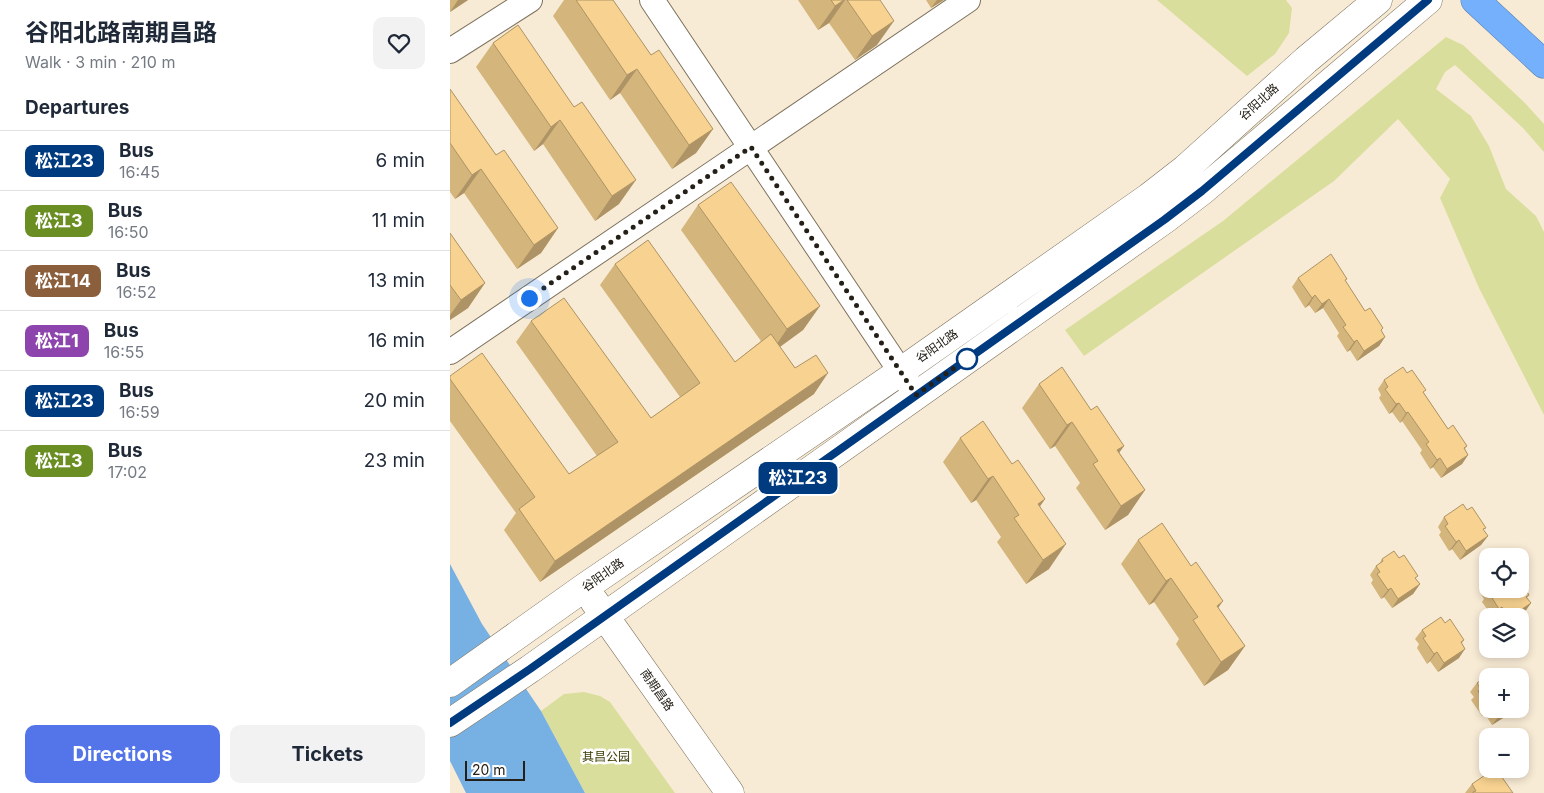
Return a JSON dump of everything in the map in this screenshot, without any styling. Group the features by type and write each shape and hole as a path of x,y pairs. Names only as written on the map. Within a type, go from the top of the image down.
{"highway":[{"path":"1475,0 1503,12 1544,43"},
{"path":"1503,12 1544,64"}],"main road":[{"name":"谷阳北路","path":"450,683 585,587 900,372 1163,186 1306,60 1378,0"},
{"path":"450,723 530,669 1179,208 1428,0"},
{"name":"南期昌路","path":"585,587 730,793"}],"street":[{"path":"450,52 530,0"},
{"path":"652,0 916,395"},
{"path":"450,352 968,0"}],"green space":[{"path":"1157,0 1286,0 1292,8 1289,33 1275,54 1247,76"},
{"path":"1446,37 1463,45 1524,102 1544,124 1544,152 1523,128 1455,65 1445,72 1436,89 1471,116 1489,146 1506,189 1536,216 1544,232 1544,415 1479,288 1440,198 1450,179 1398,119 1334,181 1084,356 1065,330 1223,221"},
{"name":"其昌公园","path":"584,692 600,696 610,702 675,793 585,793 541,711 564,694"}],"water":[{"path":"450,564 482,624 541,711 585,793 466,793 450,761"}],"building":[{"path":"576,0 613,0 651,55 659,50 713,129 689,145 637,69 627,75"},
{"path":"831,0 844,0 835,6"},
{"path":"847,0 880,0 894,21 872,36"},
{"path":"518,25 574,107 582,102 636,180 612,196 560,120 551,127 493,43"},
{"path":"450,89 496,155 504,150 558,228 534,245 481,169 472,175 450,143"},
{"path":"731,182 820,306 787,329 698,205"},
{"path":"450,233 485,283 461,300 450,285"},
{"path":"648,240 735,362 771,334 795,368 816,355 828,373 555,561 519,509 535,497 450,379 450,376 482,353 569,474 618,442 531,321 564,298 651,418 700,383 615,264"},
{"path":"1331,254 1365,311 1370,308 1383,328 1381,330 1385,337 1364,351 1357,340 1354,342 1343,327 1346,325 1329,299 1322,304 1315,295 1312,298 1298,278"},
{"path":"1062,367 1091,410 1097,406 1124,446 1117,450 1145,490 1121,506 1093,464 1098,461 1072,422 1067,425 1039,384"},
{"path":"1403,367 1407,373 1412,370 1426,390 1423,392 1448,429 1453,425 1467,446 1464,448 1468,455 1447,469 1440,458 1437,460 1426,444 1429,442 1408,412 1406,413 1399,403 1396,404 1385,389 1388,387 1384,380"},
{"path":"983,421 1012,464 1018,460 1045,499 1038,504 1066,544 1043,560 1014,518 1019,515 993,476 988,479 960,438"},
{"path":"1463,504 1467,510 1472,507 1486,528 1483,529 1488,536 1466,551 1459,540 1456,542 1445,526 1448,524 1444,517"},
{"path":"1162,523 1191,566 1196,562 1223,601 1217,606 1245,646 1221,662 1193,620 1198,617 1171,578 1166,581 1138,540"},
{"path":"1394,551 1399,558 1404,555 1418,576 1415,578 1420,584 1398,599 1391,588 1388,590 1377,574 1380,572 1376,566 1383,561 1382,559"},
{"path":"1492,598 1527,598 1531,603 1524,608 1498,608"},
{"path":"1441,617 1445,623 1450,619 1464,640 1461,642 1465,649 1444,663 1437,652 1434,654 1423,638 1426,636 1422,630"},
{"path":"1481,778 1502,778 1513,793 1473,793 1476,791 1472,784"}],"bus line":[{"name":"松江23","path":"450,723 530,669 1164,220 1202,191 1428,0"}],"route":[{"path":"529,298 751,147 916,395 967,359"}]}
